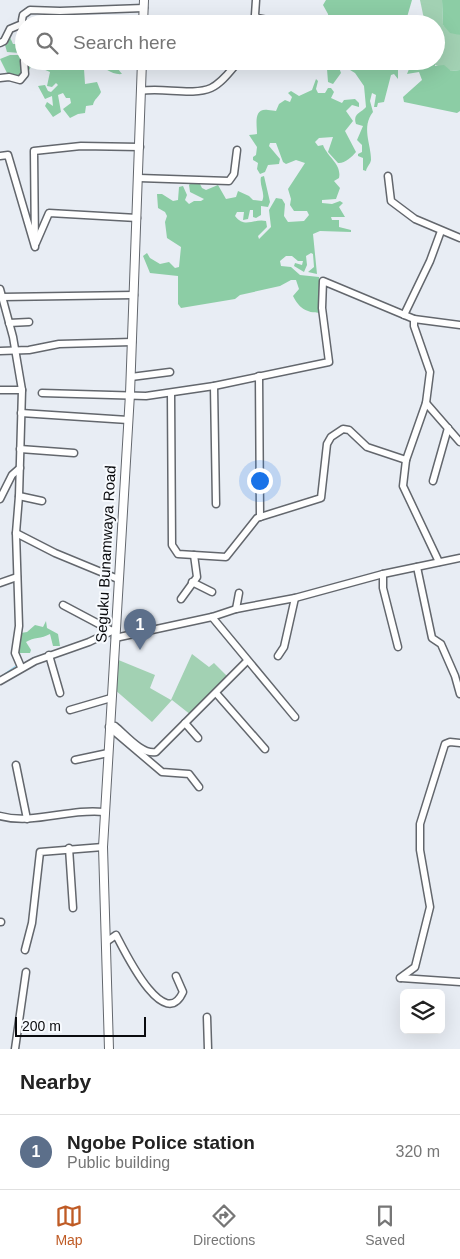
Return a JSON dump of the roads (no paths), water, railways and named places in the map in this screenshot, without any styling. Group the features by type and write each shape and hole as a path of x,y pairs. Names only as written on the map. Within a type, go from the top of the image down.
{"main road":[{"name":"Seguku Bunamwaya Road","path":"109,1049 103,846 104,812 112,726 111,698 114,633 131,377 142,70"}],"street":[{"path":"255,15 256,0"},
{"path":"24,15 30,10 60,11 144,4"},
{"path":"0,43 4,41 10,29 15,27"},
{"path":"0,78 9,77 20,80 25,74 25,70"},
{"path":"141,91 211,88 230,70"},
{"path":"35,247 34,152 70,147 140,147"},
{"path":"139,178 229,181 234,174 236,150"},
{"path":"0,156 8,155 35,247"},
{"path":"388,176 391,201 415,219 460,238"},
{"path":"35,247 49,213 137,218"},
{"path":"404,315 430,262 441,231"},
{"path":"42,393 130,394 146,396 214,386 330,361 322,308 323,281 404,315 460,325"},
{"path":"0,289 9,323 22,390 16,533 19,626 15,653 21,668"},
{"path":"2,297 134,295"},
{"path":"414,318 416,332 429,364 430,380 426,403 406,460 403,478 405,493 439,562"},
{"path":"9,323 29,322"},
{"path":"0,351 29,350 58,344 132,342"},
{"path":"131,377 170,372"},
{"path":"259,376 260,516"},
{"path":"214,386 216,504"},
{"path":"0,390 22,390"},
{"path":"171,393 172,545 178,554 223,557 230,555 252,522 260,516 321,498 327,444 331,437 342,429 349,430 367,447 406,460"},
{"path":"426,403 460,442"},
{"path":"21,413 128,420"},
{"path":"433,481 448,428"},
{"path":"20,449 74,453"},
{"path":"0,499 12,475 20,468"},
{"path":"19,496 42,500"},
{"path":"16,533 55,553 118,579"},
{"path":"180,599 197,573 194,555"},
{"path":"0,681 21,668 49,655 114,633 212,617 236,609 296,598 383,574 460,558"},
{"path":"417,567 432,638 441,644 455,676 460,694"},
{"path":"383,574 383,588 398,647"},
{"path":"0,583 17,577"},
{"path":"192,582 212,592"},
{"path":"236,609 239,593"},
{"path":"278,656 284,646 296,598"},
{"path":"63,605 114,633"},
{"path":"212,617 295,717"},
{"path":"49,655 60,693"},
{"path":"112,726 150,753 156,752 247,661"},
{"path":"216,692 265,748"},
{"path":"70,710 111,698"},
{"path":"185,723 198,738"},
{"path":"112,726 162,772 189,774 199,787"},
{"path":"460,743 450,742 445,744 441,764 422,815 420,850 430,907 415,967 400,978 460,982"},
{"path":"76,760 108,753"},
{"path":"16,765 27,819"},
{"path":"0,816 27,819 85,810 104,812"},
{"path":"25,950 32,923 39,855 44,851 103,846"},
{"path":"69,848 73,908"},
{"path":"106,942 116,935 137,974 149,990 163,1003 173,1004 180,1000 183,992 176,976"},
{"path":"15,1049 26,972"},
{"path":"207,1017 208,1049"}],"waterway":[{"path":"0,677 17,665"}],"place":[{"name":"Ngobe Police station","path":"140,650"}]}
